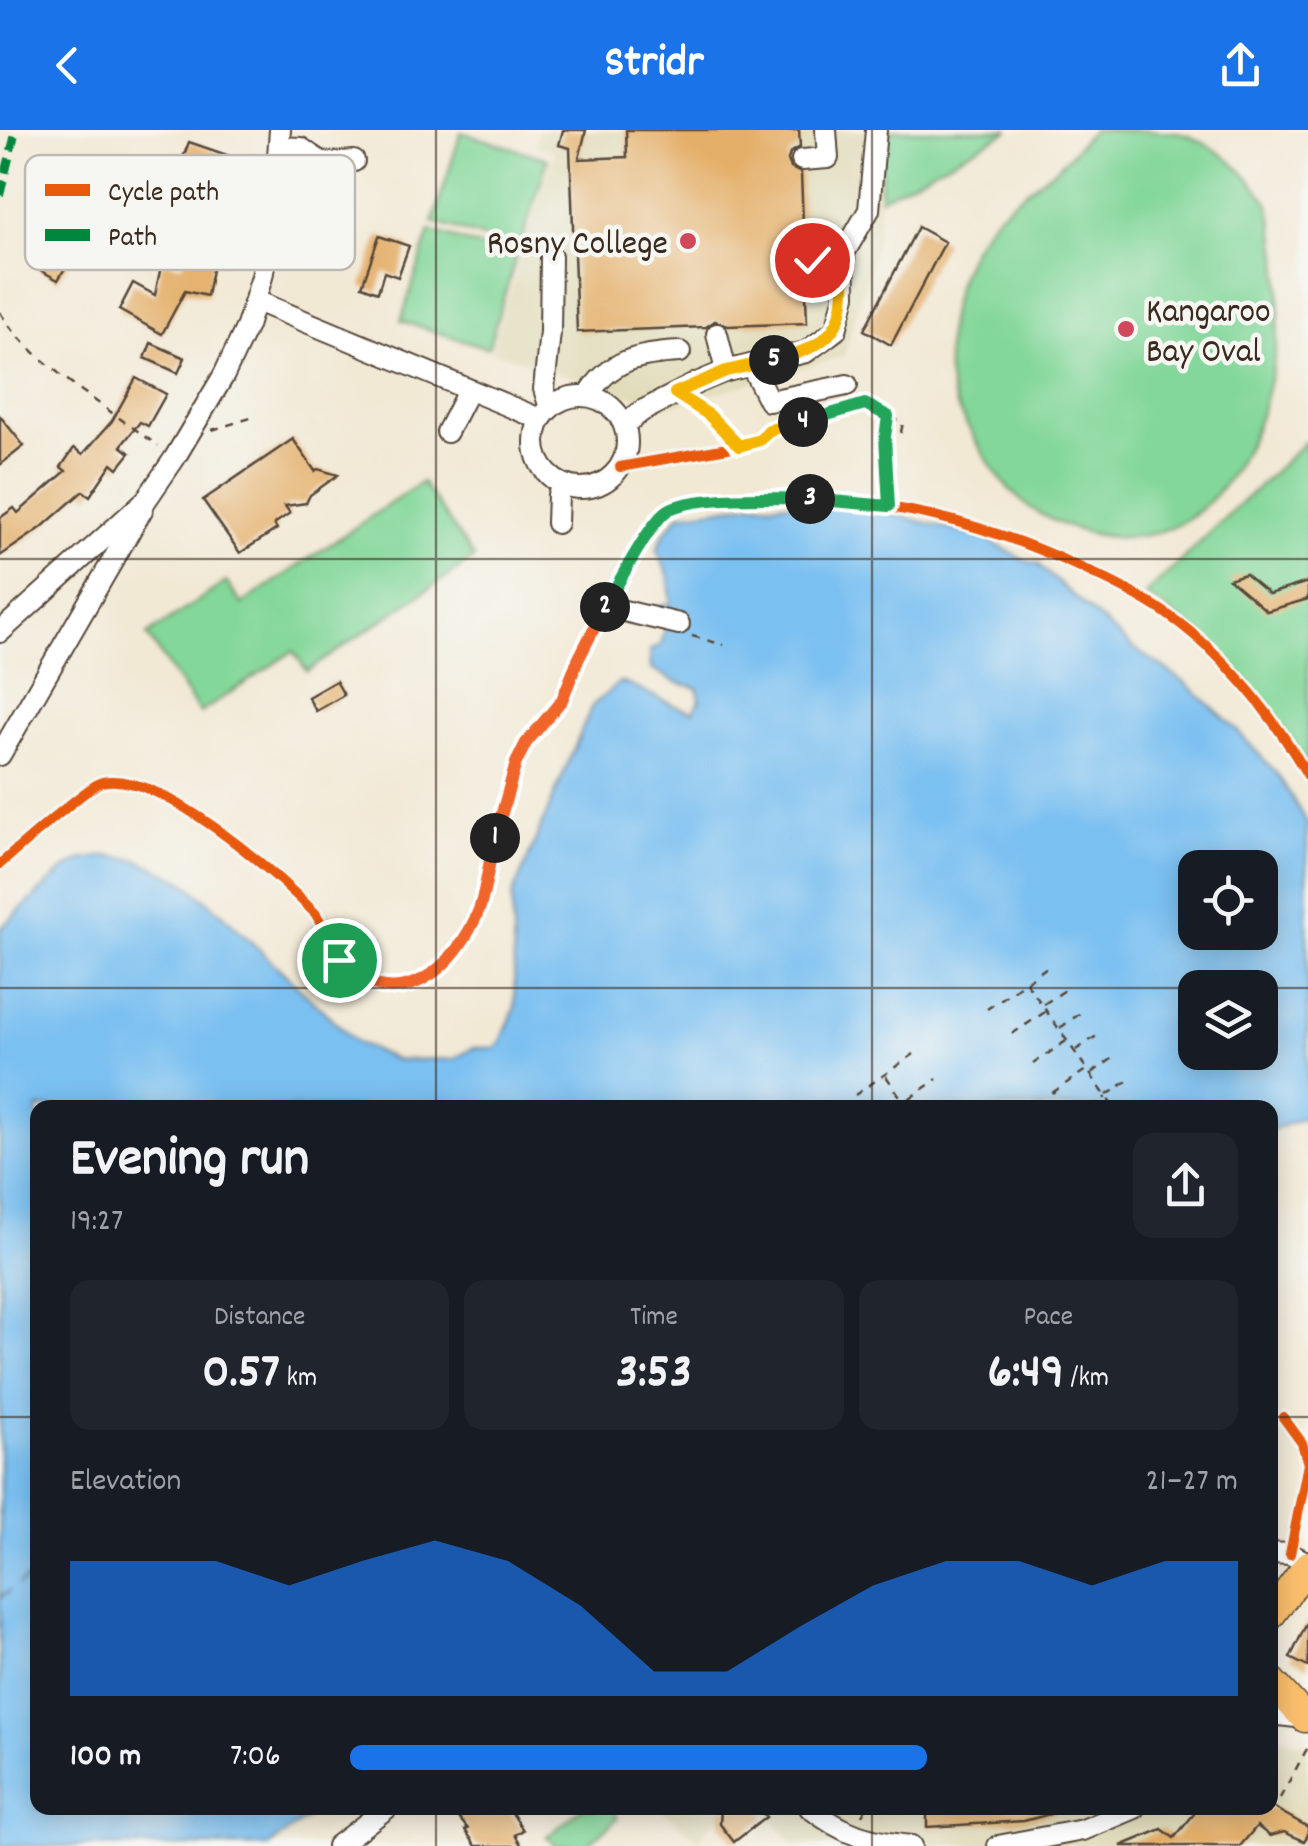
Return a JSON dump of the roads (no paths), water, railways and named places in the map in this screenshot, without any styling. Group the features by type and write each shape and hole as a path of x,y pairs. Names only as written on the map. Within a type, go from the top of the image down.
{"main road":[{"path":"1278,1605 1308,1564"},
{"path":"1278,1689 1306,1719"},
{"path":"1278,1708 1306,1719"}],"street":[{"path":"802,160 828,158 826,130"},
{"path":"624,426 658,402 726,371 806,352 836,330 845,295 844,252 870,210 876,130"},
{"path":"280,138 306,139"},
{"path":"812,260 844,252"},
{"path":"545,414 568,398 588,396 608,405 624,426 623,462 610,478 591,487 562,484 545,472 538,459 535,438 545,414 551,256"},
{"path":"0,754 118,555 146,500 224,375 256,301 263,270"},
{"path":"256,301 468,391 545,414"},
{"path":"717,334 726,371"},
{"path":"588,396 615,365 648,353 680,352"},
{"path":"751,365 768,401 847,384"},
{"path":"446,432 468,391"},
{"path":"557,523 562,484"},
{"path":"0,632 146,500"},
{"path":"624,611 679,629"},
{"path":"1278,1553 1290,1554 1308,1564"},
{"path":"1278,1715 1306,1719"},
{"path":"337,1846 378,1815"},
{"path":"815,1815 832,1837 911,1846"},
{"path":"998,1846 1057,1842 1120,1815"}],"water":[{"path":"755,503 823,504 885,512 984,538 1026,561 1040,564 1132,647 1186,683 1278,775 1307,822 1308,1116 1278,1128 1278,1100 30,1100 30,1815 311,1815 269,1846 0,1846 0,929 61,872 80,860 109,856 139,860 182,880 218,910 357,1043 396,1060 454,1059 473,1048 494,1048 500,1044 515,1008 512,896 592,706 620,682 693,711 700,701 698,688 651,669 650,651 661,645 668,617 660,615 660,606 671,603 669,577 657,550 680,514"}],"place":[{"name":"Rosny College","path":"688,241"},
{"name":"Kangaroo Bay Oval","path":"1126,329"}]}
